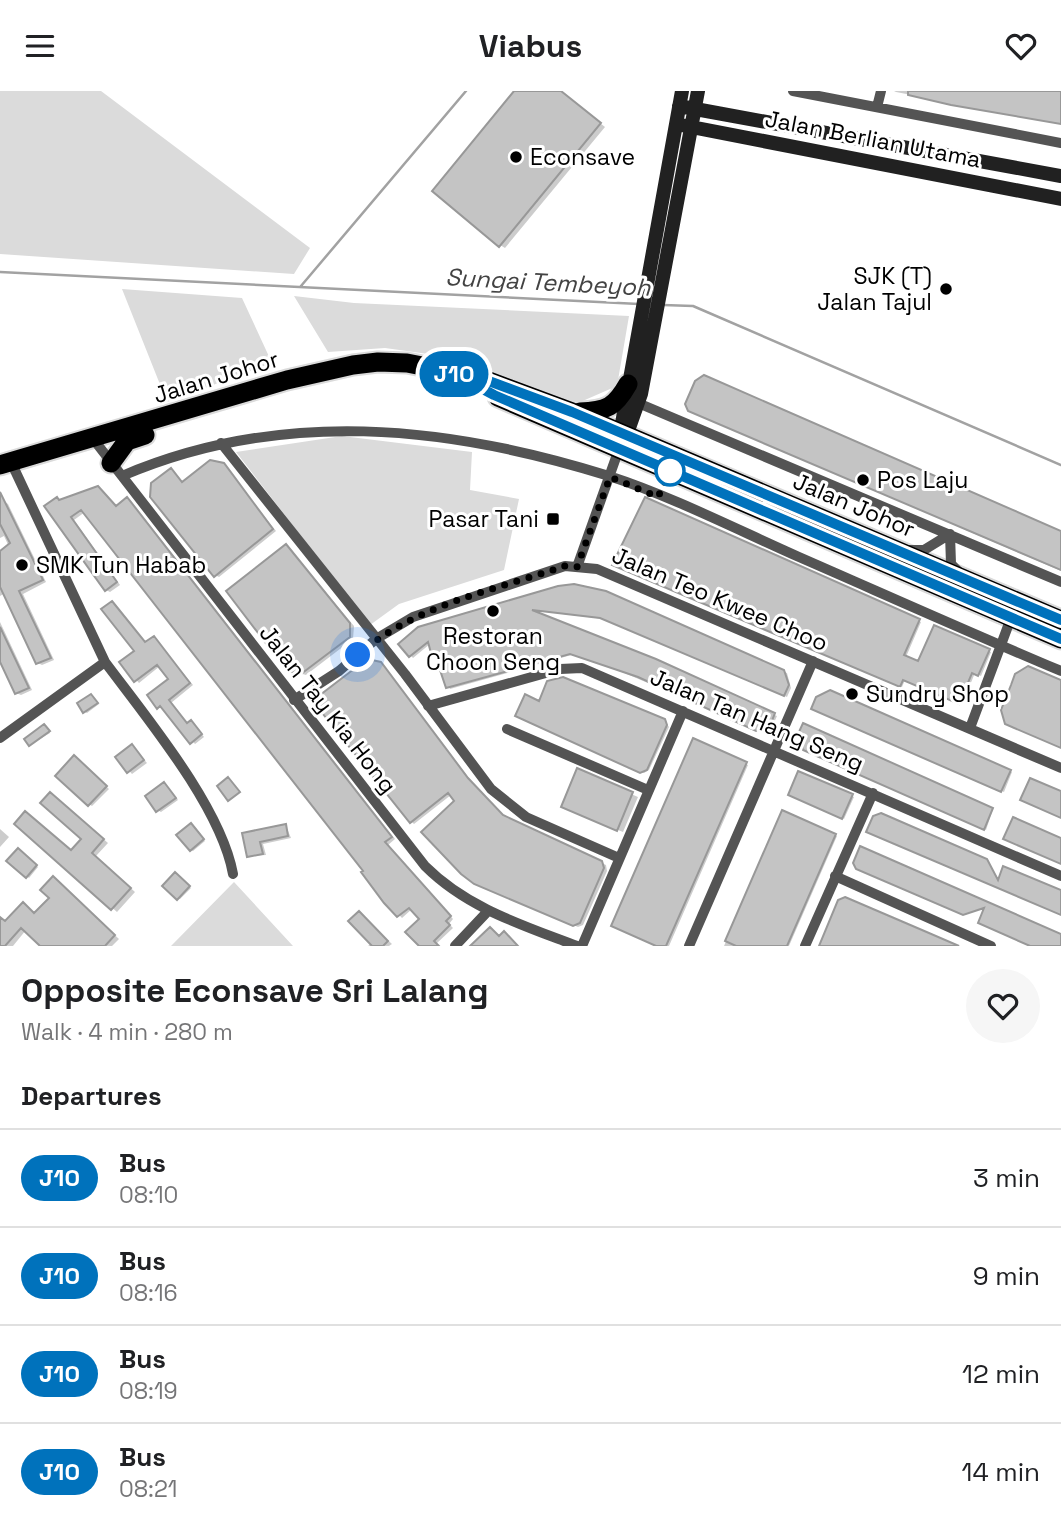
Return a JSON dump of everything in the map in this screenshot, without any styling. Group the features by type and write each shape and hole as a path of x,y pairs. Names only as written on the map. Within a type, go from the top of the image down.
{"highway":[{"name":"Jalan Johor","path":"6,464 93,440 275,383 378,362 451,372 478,377 572,412 622,438 1061,639"},
{"name":"Jalan Johor","path":"451,372 474,387 622,438 1061,620"},
{"path":"117,470 127,441 237,407 256,399 275,383"},
{"path":"572,412 608,410 619,401 628,384"}],"street":[{"path":"577,567 622,438 638,403 650,268 682,91"},
{"path":"622,438 628,384 643,345 665,271 698,91"},
{"path":"793,91 1061,143"},
{"path":"877,107 881,91"},
{"name":"Jalan Berlian Utama","path":"679,106 1061,176"},
{"name":"Jalan Berlian Utama","path":"676,124 1061,199"},
{"path":"638,403 1061,582"},
{"path":"117,470 221,443 324,429 374,431 481,445 610,477 1061,671"},
{"name":"Jalan Tay Kia Hong","path":"93,440 425,866 443,884 488,911 577,946"},
{"path":"221,443 428,706 477,773 508,806 550,829 619,858"},
{"path":"6,464 105,662 167,746 222,835 233,874"},
{"path":"891,548 919,551 950,534"},
{"path":"950,534 951,564 970,581"},
{"name":"Jalan Teo Kwee Choo","path":"294,700 339,671 376,639 413,617 565,566 577,567 597,569 1061,768"},
{"path":"970,728 1011,618"},
{"path":"689,946 813,661"},
{"path":"0,738 105,662"},
{"name":"Jalan Tan Hang Seng","path":"428,706 561,669 582,668 1061,876"},
{"path":"582,946 683,711"},
{"path":"508,729 648,790"},
{"path":"805,946 873,793"},
{"path":"835,876 991,946"},
{"path":"454,946 488,911"}],"shaded area":[{"path":"0,91 101,91 310,248 294,274 0,254"},
{"path":"122,289 242,298 272,363 167,402"},
{"path":"294,296 354,303 629,316 617,386 578,403 428,354 385,348 328,352"},
{"path":"342,436 472,452 470,490 519,499 504,570 399,604 370,625 236,452"},
{"path":"234,882 293,946 171,946"}],"building":[{"name":"Econsave","path":"514,91 561,91 601,123 499,247 432,191"},
{"path":"908,91 1061,91 1061,124 951,105 908,95"},
{"path":"704,375 1061,531 1061,570 688,411 685,404 695,381"},
{"path":"210,460 224,463 273,529 214,577 150,497 151,483 171,468 182,482"},
{"path":"98,486 116,506 127,497 392,837 385,842 451,916 446,921 450,925 434,941 439,946 419,946 405,932 419,919 409,908 397,917 384,903 361,872 363,871 81,510 71,517 117,582 105,591 44,506 57,497 59,500"},
{"path":"0,492 43,580 19,591 51,658 36,664 0,587 0,551 10,543 0,524"},
{"path":"645,497 920,619 904,655 918,661 934,625 990,649 978,676 972,673 959,704 903,680 900,687 612,565"},
{"path":"286,544 350,623 350,637 301,674 287,671 226,591"},
{"path":"574,584 606,591 784,670 789,685 784,696 600,618 532,610 656,659 775,713 771,723 756,731 638,677 570,654 446,688 428,642 409,657 398,644 418,627 558,586"},
{"path":"112,601 145,642 154,636 190,683 169,700 187,723 191,720 202,734 190,744 160,706 157,709 147,695 168,679 157,665 134,682 119,662 134,651 101,609"},
{"path":"0,627 29,688 15,694 0,662"},
{"path":"367,659 381,662 468,778 503,815 602,861 604,868 580,923 573,926 474,884 461,874 421,832 454,801 448,793 410,823 319,709 320,695"},
{"path":"1028,666 1061,680 1061,748 1005,724 1001,710 1015,674"},
{"path":"563,677 665,719 667,725 647,770 640,773 515,716 525,694 539,701 547,681"},
{"path":"830,690 1011,770 1001,792 811,709 816,697"},
{"path":"91,694 98,703 83,713 77,703"},
{"path":"803,723 993,808 984,830 803,750 798,734"},
{"path":"44,724 50,731 29,746 24,739"},
{"path":"693,738 747,762 666,946 656,946 611,926"},
{"path":"132,744 144,760 127,773 115,757"},
{"path":"74,755 107,786 88,806 55,776"},
{"path":"577,768 633,792 617,831 561,807"},
{"path":"798,771 853,794 842,819 788,795"},
{"path":"228,777 240,792 228,801 217,786"},
{"path":"1030,778 1061,791 1061,818 1020,800"},
{"path":"164,782 176,798 156,812 145,796"},
{"path":"50,792 104,839 92,853 131,888 111,910 14,824 25,811 71,850 81,839 40,803"},
{"path":"782,810 836,834 787,946 736,946 725,941"},
{"path":"881,813 987,859 998,880 1003,866 1061,890 1061,915 866,832 873,816"},
{"path":"1013,817 1061,838 1061,864 1003,839"},
{"path":"191,823 204,839 190,851 176,835"},
{"path":"286,824 288,836 260,842 263,854 247,857 242,833"},
{"path":"860,846 1061,934 1061,946 1030,946 978,923 984,908 963,915 856,869 853,863"},
{"path":"18,848 37,865 26,878 6,861"},
{"path":"175,872 190,886 177,900 162,886"},
{"path":"53,876 115,935 105,946 40,946 21,928 5,946 0,946 0,917 5,921 23,902 34,913 49,898 40,890"},
{"path":"845,897 959,946 819,946 838,900"},
{"path":"359,911 388,941 383,946 372,946 348,921"},
{"path":"490,927 499,936 504,931 518,946 470,946"}],"waterway":[{"path":"301,286 466,91"},
{"name":"Sungai Tembeyoh","path":"0,272 639,304"},
{"name":"Sungai Tembeyoh","path":"663,305 693,306 1061,465"}],"bus line":[{"name":"J10","path":"1061,620 629,435 478,377 451,372 474,387 1061,639"}],"place":[{"name":"Econsave","path":"516,157"},
{"name":"SJK (T) Jalan Tajul","path":"946,289"},
{"name":"Pos Laju","path":"863,480"},
{"name":"Pasar Tani","path":"553,519"},
{"name":"SMK Tun Habab","path":"22,565"},
{"name":"Restoran Choon Seng","path":"493,611"},
{"name":"Sundry Shop","path":"852,694"}],"route":[{"path":"358,655 376,639 413,617 565,566 577,567 610,477 658,497 670,471"}]}
